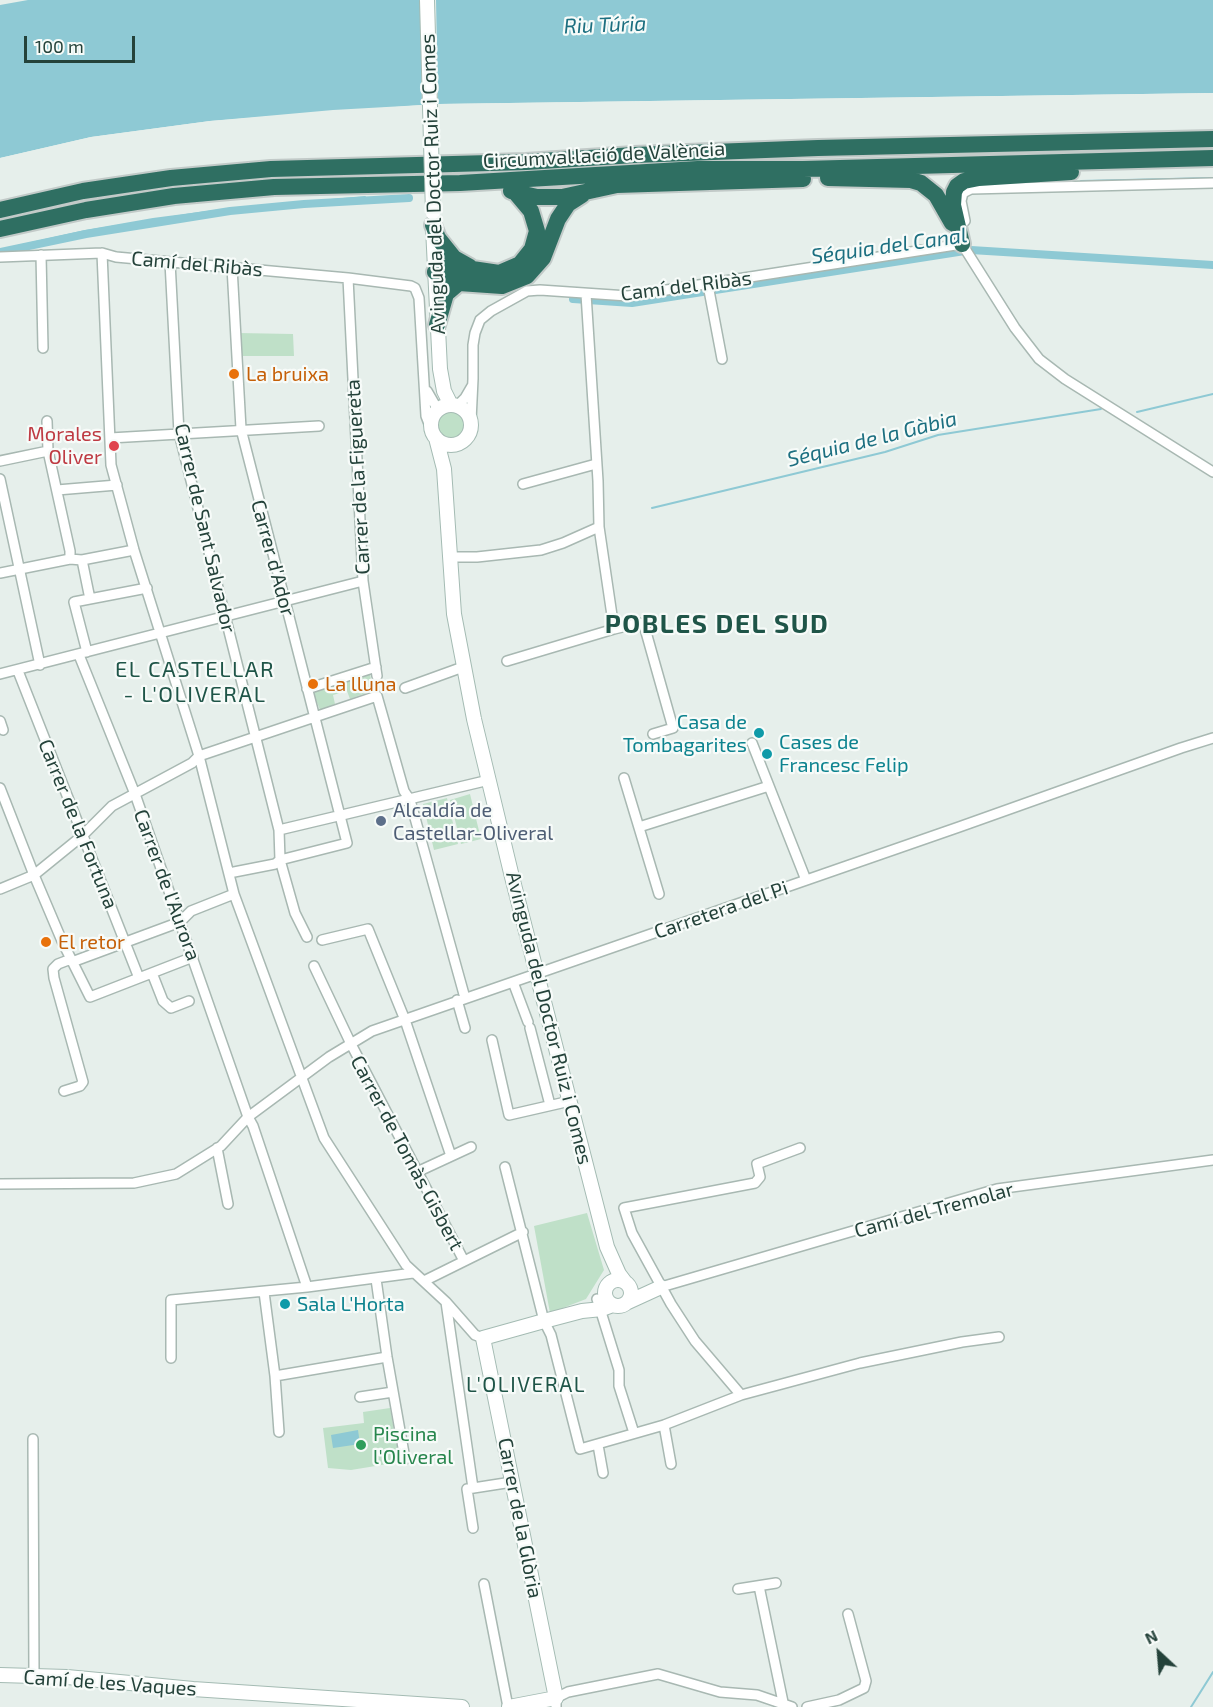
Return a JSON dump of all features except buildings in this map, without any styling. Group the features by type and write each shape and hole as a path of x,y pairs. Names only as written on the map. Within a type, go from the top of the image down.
{"highway":[{"name":"Circumval·lació de València","path":"0,210 105,188 171,178 271,169 526,162 634,155 818,148 1213,139"},
{"path":"750,152 908,162 999,163"},
{"name":"Circumval·lació de València","path":"0,229 86,210 174,196 274,188 460,183 698,169 803,169 1213,158"},
{"path":"460,183 537,197 562,197 617,185 1213,165"},
{"path":"966,250 953,205 954,192 957,186 964,181 979,178 1118,169"},
{"path":"827,178 911,180 921,183 936,195 966,250"},
{"path":"435,272 445,279 459,283 502,286 527,276 543,258 558,219 568,204 591,190"},
{"path":"435,272 452,266 499,273 520,264 532,249 537,231 531,211 515,192"},
{"path":"433,219 438,238 454,258 473,269"},
{"path":"437,325 446,294 459,283"}],"street":[{"name":"Avinguda del Doctor Ruiz i Comes","path":"427,0 439,374 446,408"},
{"path":"1213,183 971,189 963,193 961,201 968,237 966,250 1015,328 1039,359 1065,379 1213,472"},
{"name":"Camí del Ribàs","path":"471,421 472,345 480,320 491,311 533,290 586,299 709,290 966,250"},
{"path":"102,253 111,465 134,550 199,756 234,894 324,1138 413,1273 446,1302 475,1335 483,1338"},
{"name":"Camí del Ribàs","path":"0,256 102,253 116,257 405,284 415,288 419,298 426,416 433,434"},
{"path":"40,255 43,348"},
{"name":"Carrer de Sant Salvador","path":"170,262 179,433 279,830 280,860 295,913 308,937"},
{"name":"Carrer d'Ador","path":"232,267 242,429 347,843 280,860"},
{"name":"Carrer de la Figuereta","path":"307,689 376,672 363,581 348,278"},
{"path":"709,290 722,359"},
{"path":"586,299 592,370 599,527 614,629"},
{"path":"423,380 428,386 433,386 439,374"},
{"name":"Camí del Ribàs","path":"423,380 446,408"},
{"path":"459,444 444,444 433,434 432,418 465,398 473,384"},
{"path":"444,469 459,444 467,437 471,421 466,412 446,408"},
{"path":"47,421 48,451 70,559"},
{"path":"110,438 319,426"},
{"name":"Avinguda del Doctor Ruiz i Comes","path":"433,434 444,469 454,614 463,667 512,876 607,1247 619,1274 627,1284"},
{"path":"0,461 48,451"},
{"path":"523,484 596,464"},
{"path":"0,479 40,665"},
{"path":"57,490 117,485"},
{"path":"450,557 477,557 541,550 599,527"},
{"path":"0,573 70,559 82,560 134,550"},
{"path":"82,560 90,599 147,588"},
{"path":"0,674 363,581"},
{"name":"Carrer de l'Aurora","path":"90,599 74,602 83,654 253,1126 307,1287"},
{"path":"507,661 639,623 644,626 673,728 653,734"},
{"path":"405,688 463,667"},
{"name":"Carrer de la Fortuna","path":"18,671 139,978"},
{"path":"0,888 34,875 82,836 112,806 192,763 199,756 377,696 404,791 410,800 461,999 465,1028"},
{"name":"Carretera del Pi","path":"0,1184 118,1184 148,1181 177,1174 217,1148 248,1117 372,1031 1213,738"},
{"path":"752,743 807,880"},
{"path":"624,778 658,894"},
{"path":"279,830 489,780"},
{"path":"639,827 769,786"},
{"path":"0,788 34,875 71,960 90,997 193,957"},
{"path":"229,873 275,864 280,860"},
{"path":"64,1091 81,1086 83,1082 53,969 58,964 180,922 191,911 234,894"},
{"path":"322,940 368,929 405,1020 451,1156"},
{"name":"Carrer de Tomàs Gisbert","path":"314,966 351,1044 464,1261"},
{"path":"152,973 163,1001 171,1008 189,1001"},
{"name":"Avinguda del Doctor Ruiz i Comes","path":"513,982 529,1025 550,1105"},
{"path":"492,1040 509,1115 570,1101"},
{"path":"417,1172 471,1147"},
{"path":"217,1148 228,1204"},
{"path":"741,1395 695,1341 661,1287 632,1233 624,1208 754,1183 760,1177 757,1164 800,1148"},
{"name":"Camí del Tremolar","path":"483,1338 997,1190 1213,1160"},
{"path":"506,1167 544,1321 551,1335 580,1449 664,1425 741,1395 860,1364 962,1342 999,1337"},
{"path":"424,1281 523,1232"},
{"name":"Avinguda del Doctor Ruiz i Comes","path":"607,1247 607,1301 619,1370 619,1386 634,1433"},
{"path":"171,1358 171,1300 264,1292 413,1273"},
{"path":"376,1279 405,1459"},
{"path":"616,1280 627,1284 631,1294 607,1301 611,1282 616,1280"},
{"name":"Camí del Tremolar","path":"627,1284 661,1287"},
{"path":"264,1292 275,1376 279,1432"},
{"path":"446,1302 473,1528"},
{"name":"Carrer de la Glòria","path":"483,1338 556,1703"},
{"path":"275,1376 387,1357"},
{"path":"360,1397 393,1392"},
{"path":"664,1425 671,1464"},
{"path":"33,1439 34,1676"},
{"path":"598,1444 603,1473"},
{"path":"470,1489 512,1482"},
{"path":"738,1589 776,1583"},
{"path":"484,1584 508,1707 556,1703 568,1692 658,1674 720,1692 757,1695 787,1706"},
{"path":"759,1586 787,1706"},
{"path":"807,1707 839,1700 864,1688 866,1681 849,1614"},
{"name":"Camí de les Vaques","path":"0,1675 400,1705 462,1707"}],"green space":[{"path":"238,333 293,334 294,356 240,356"},
{"path":"450,410 460,415 465,425 460,435 450,440 440,435 435,425 440,415"},
{"path":"370,674 373,690 350,699 347,691 333,695 335,704 320,710 313,692"},
{"path":"470,794 481,839 461,844 450,800"},
{"path":"447,798 458,844 434,850 423,804"},
{"path":"587,1213 604,1270 586,1299 550,1313 534,1226"},
{"name":"Piscina l'Oliveral","path":"390,1408 400,1462 351,1470 328,1468 323,1428 364,1423 363,1412"}],"water":[{"name":"Riu Túria","path":"28,0 1213,0 1213,93 440,104 333,110 210,121 91,137 0,158 0,5"},
{"path":"358,1430 360,1444 333,1448 331,1435"}],"pier":[{"path":"420,0 436,0 438,104 1213,93 1213,96 440,107 333,113 210,124 92,140 0,161 0,158 91,137 210,121 422,105"}],"waterway":[{"path":"1081,181 1213,178"},
{"path":"0,250 153,219 230,209 365,197"},
{"path":"0,252 86,234 230,211 409,198"},
{"name":"Séquia del Canal","path":"573,299 632,303 971,250 1213,265"},
{"name":"Séquia de la Gàbia","path":"1137,412 1213,394"},
{"name":"Séquia de la Gàbia","path":"652,508 885,452 938,435 1101,409"},
{"path":"1191,1707 1213,1672"}],"place":[{"name":"La bruixa","path":"234,374"},
{"name":"Morales Oliver","path":"114,446"},
{"name":"La lluna","path":"313,684"},
{"name":"Casa de Tombagarites","path":"759,733"},
{"name":"Cases de Francesc Felip","path":"767,754"},
{"name":"Alcaldía de Castellar-Oliveral","path":"381,821"},
{"name":"El retor","path":"46,942"},
{"name":"Sala L'Horta","path":"285,1304"},
{"name":"Piscina l'Oliveral","path":"361,1445"}],"district":[{"name":"POBLES DEL SUD","path":"717,624"},
{"name":"EL CASTELLAR - L'OLIVERAL","path":"195,682"},
{"name":"L'OLIVERAL","path":"526,1385"}]}
